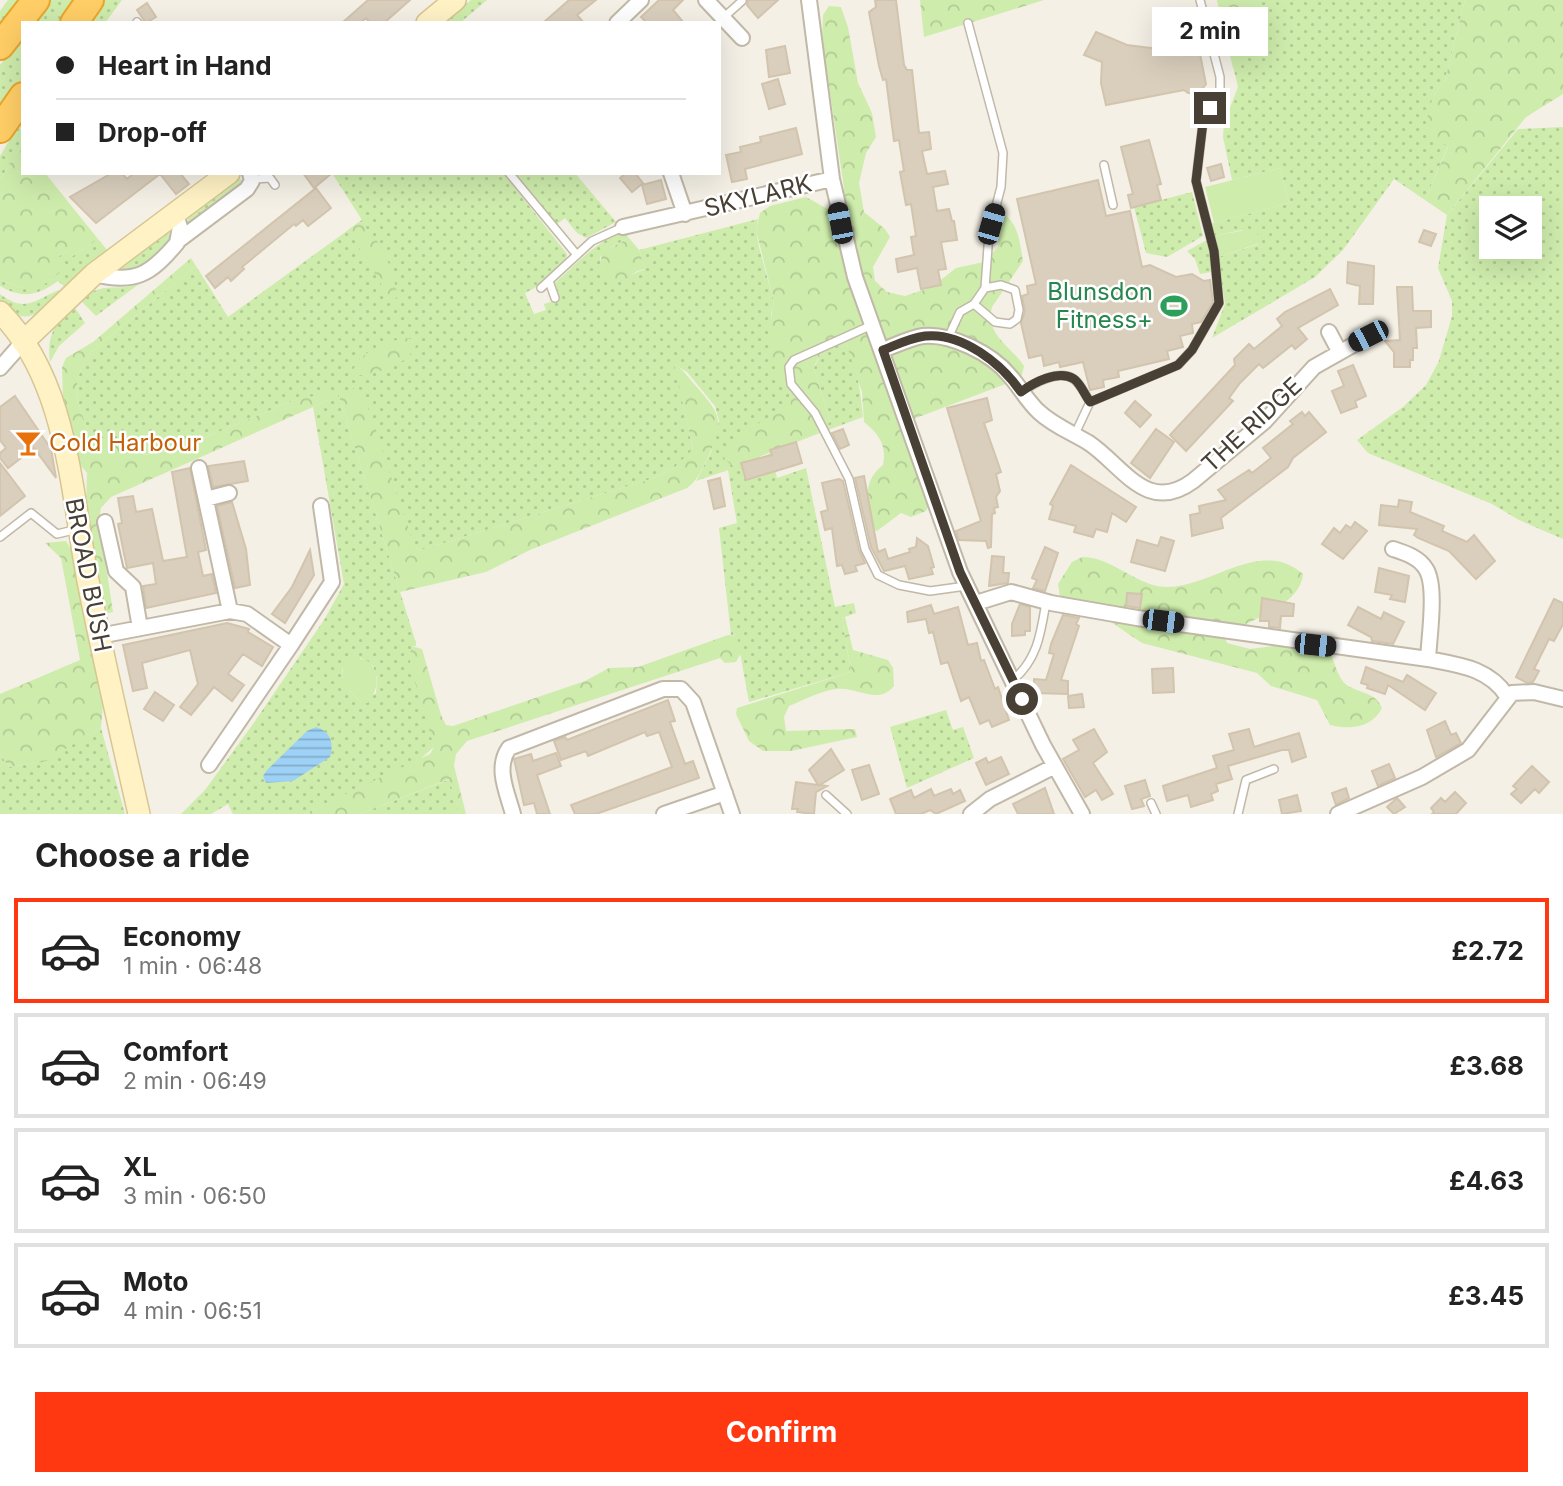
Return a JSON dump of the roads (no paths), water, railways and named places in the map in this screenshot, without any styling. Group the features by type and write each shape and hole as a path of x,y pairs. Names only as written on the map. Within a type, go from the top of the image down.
{"highway":[{"path":"0,46 36,0"},
{"path":"75,21 90,0"},
{"path":"0,129 21,99"}],"main road":[{"path":"429,21 455,0"},
{"path":"0,332 23,342 94,274 225,175"},
{"name":"BROAD BUSH","path":"0,313 23,342 40,372 56,418 99,636 139,814"}],"street":[{"path":"619,21 641,0"},
{"path":"706,0 742,38"},
{"path":"809,0 832,179 847,253 966,586 1055,766 1082,814"},
{"name":"SKYLARK","path":"672,175 685,214"},
{"path":"94,274 123,280 134,278 165,256 179,240 245,191 251,176"},
{"name":"SKYLARK","path":"624,227 832,179"},
{"path":"175,213 180,227 179,240"},
{"path":"1329,332 1339,351"},
{"name":"THE RIDGE","path":"883,350 924,336 948,339 993,360 1009,374 1040,414 1100,451 1140,487 1158,492 1175,490 1193,481 1265,421 1306,374 1339,351 1368,336"},
{"path":"0,368 23,342"},
{"path":"199,468 230,611"},
{"path":"206,499 229,493"},
{"path":"209,765 332,582 321,506"},
{"path":"105,522 116,571 133,587 140,628"},
{"path":"1393,549 1415,559 1427,571 1430,586 1428,659"},
{"path":"975,603 1011,592 1046,602 1137,618 1242,630 1305,644 1428,659 1462,665 1486,674 1507,696"},
{"path":"99,636 230,611 247,614 291,645"},
{"path":"513,814 502,772 502,758 509,748 663,689 681,689 693,702 732,814"},
{"path":"1338,814 1422,776 1468,750 1481,736 1507,696 1523,691 1563,699"},
{"path":"976,812 1055,766"},
{"path":"664,814 725,793"}],"lane":[{"path":"1074,434 1090,402 1178,365 1192,350 1219,303 1214,251 1196,181 1203,122 1220,92 1220,77 1200,0"},
{"path":"723,18 742,1"},
{"path":"948,339 960,312 974,303 985,288 989,233 1002,187 1003,153 968,23"},
{"path":"1104,165 1113,205"},
{"path":"511,175 577,255"},
{"path":"251,176 270,178 275,185"},
{"path":"541,288 600,236 624,227"},
{"path":"549,281 555,298"},
{"path":"974,303 995,322 1010,324 1017,319 1020,310 1014,290 1001,285 985,288"},
{"path":"872,325 794,360 789,367 791,384 815,414 849,479 866,549 878,575 898,585 930,592 966,586"},
{"path":"1021,392 1038,381 1066,376 1076,380 1090,402"},
{"path":"0,537 31,513 57,534 78,529"},
{"path":"1013,680 1027,666 1036,650 1046,602"},
{"path":"1238,814 1246,780 1274,769"},
{"path":"826,795 847,814"},
{"path":"1151,803 1156,814"}],"water":[{"path":"316,727 330,739 330,757 293,781 266,783 263,776 267,770 307,731"}],"place":[{"name":"Blunsdon Fitness+","path":"1174,306"},
{"name":"Cold Harbour","path":"28,443"}]}
